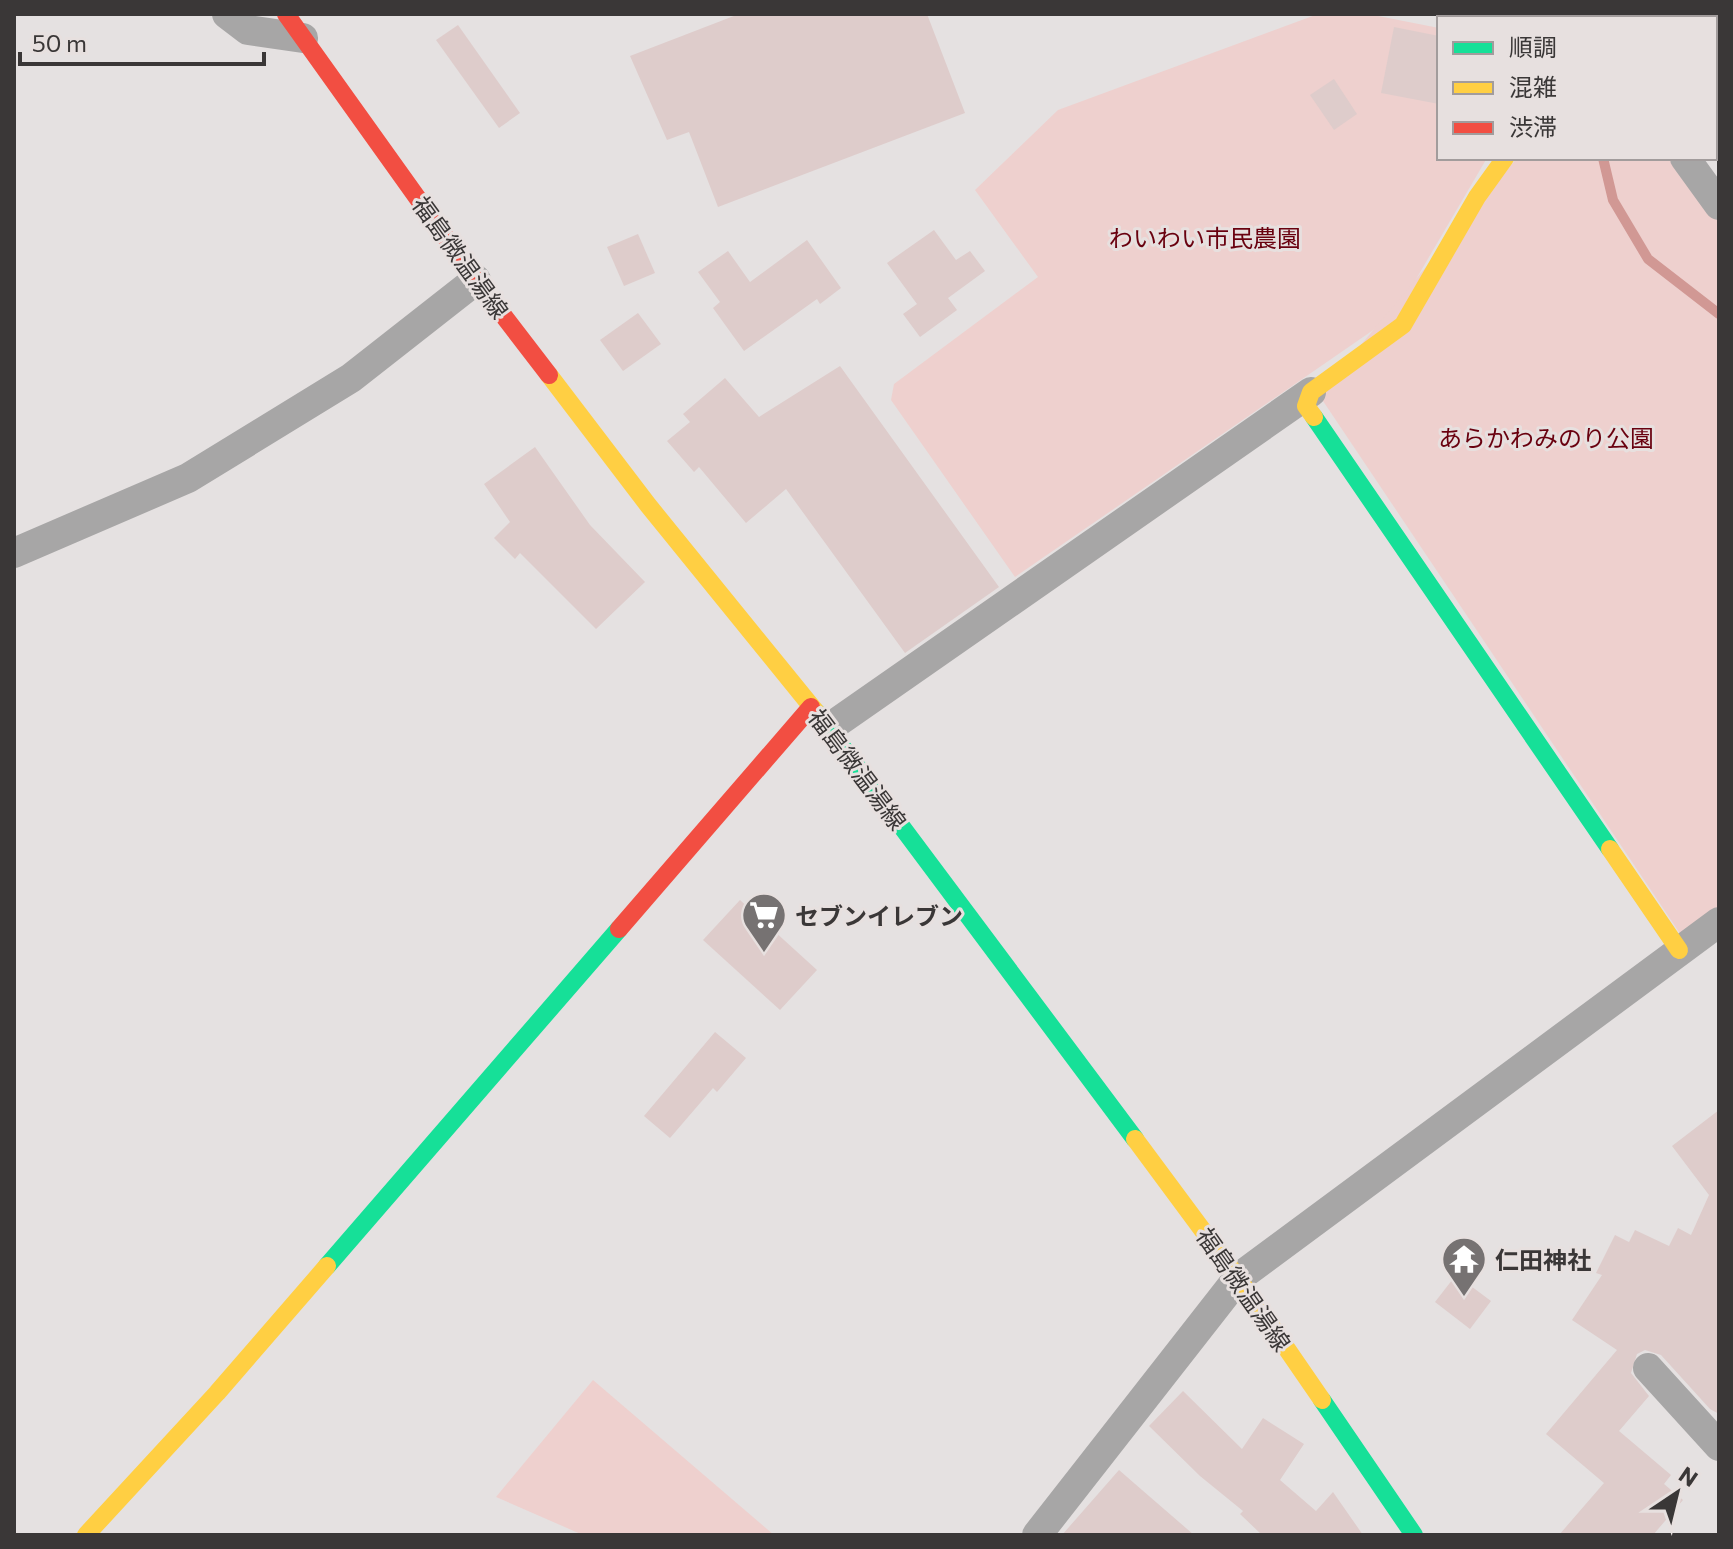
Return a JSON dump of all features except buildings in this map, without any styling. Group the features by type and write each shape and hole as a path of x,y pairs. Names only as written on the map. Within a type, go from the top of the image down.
{"street":[{"path":"227,14 248,30 295,26"},
{"name":"福島微温湯線","path":"295,26 476,280 648,505 820,717 1238,1278 1414,1535"},
{"path":"86,1535 217,1393 820,717 1311,392 1403,325 1477,197 1504,160"},
{"path":"1686,160 1719,205"},
{"path":"14,553 188,478 351,378 476,280"},
{"path":"1311,392 1306,406 1325,439 1679,950"},
{"path":"1037,1535 1238,1278 1719,922"},
{"path":"1648,1368 1719,1446"}],"green space":[{"name":"わいわい市民農園","path":"1318,14 1368,14 1437,28 1437,160 1486,160 1395,315 1015,577 891,400 894,384 1038,277 975,190 1058,110"},
{"name":"あらかわみのり公園","path":"1515,160 1674,160 1719,223 1719,913 1683,938 1319,395"},
{"path":"593,1380 774,1535 583,1535 496,1497"}],"waterway":[{"path":"1603,160 1613,200 1648,259 1719,314"}],"traffic: fast":[{"path":"1314,417 1610,849"},
{"path":"816,712 1135,1139"},
{"path":"327,1266 619,929"},
{"path":"1322,1400 1414,1535"}],"traffic: slow":[{"path":"1314,417 1306,406 1311,392 1403,325 1477,197 1504,160"},
{"path":"549,375 648,505 816,712"},
{"path":"1610,849 1679,950"},
{"path":"1135,1139 1238,1278 1322,1400"},
{"path":"86,1535 217,1393 327,1266"}],"traffic: jam":[{"path":"286,14 476,280 549,375"},
{"path":"619,929 811,707"}],"place":[{"name":"セブンイレブン","path":"764,954"},
{"name":"仁田神社","path":"1464,1298"}]}
